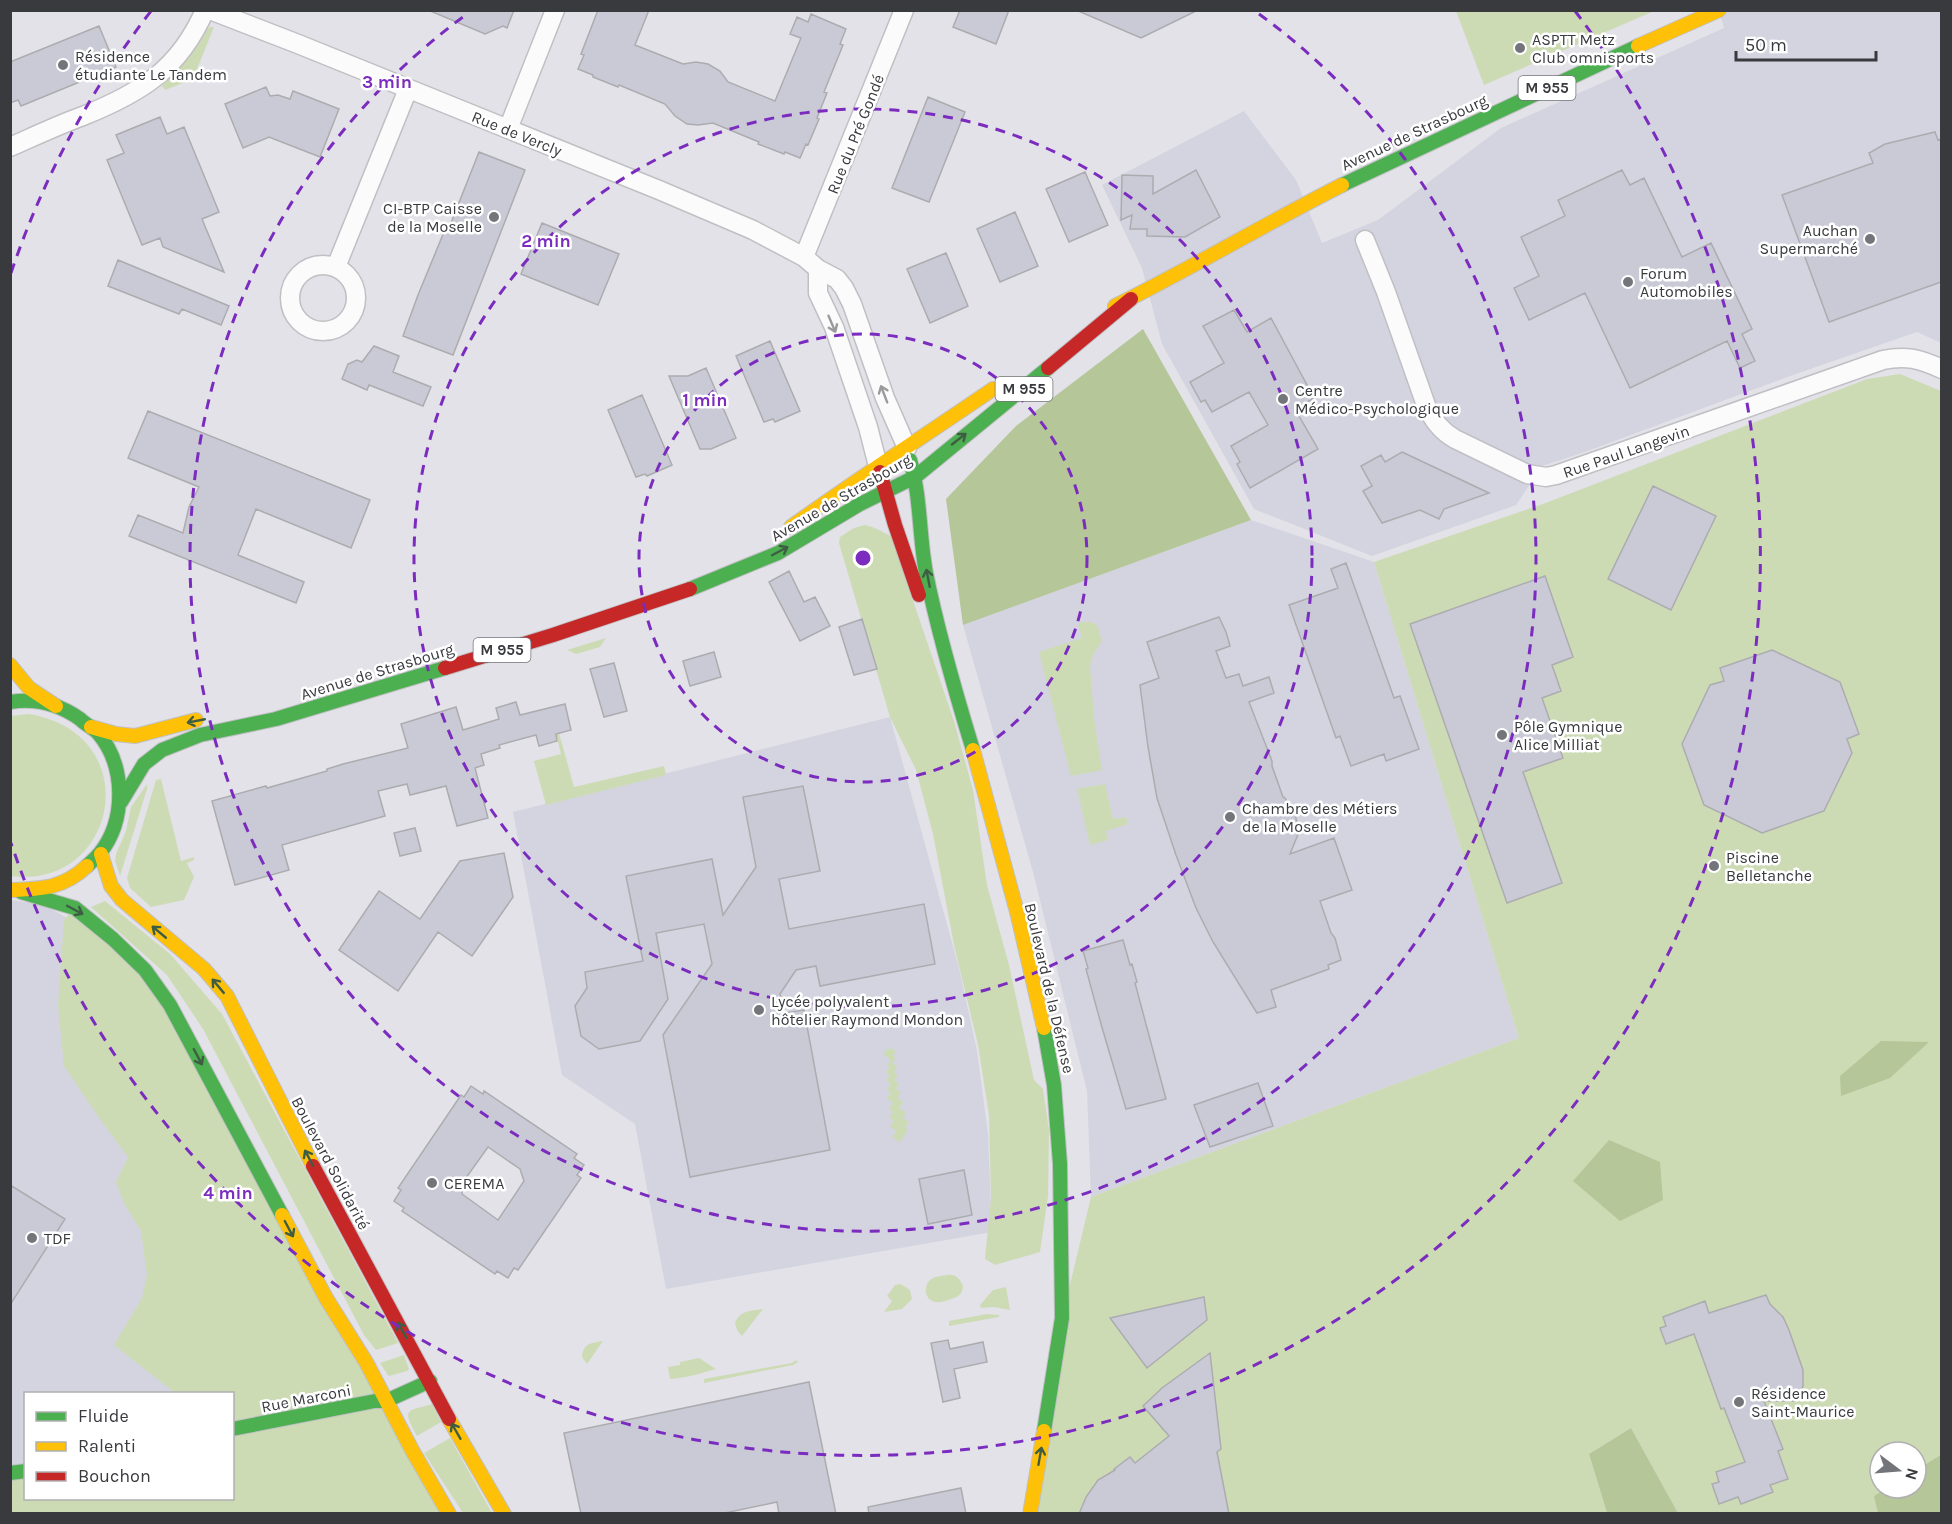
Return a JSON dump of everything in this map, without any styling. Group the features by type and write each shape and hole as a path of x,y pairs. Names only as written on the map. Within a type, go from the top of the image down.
{"main road":[{"name":"Avenue de Strasbourg","path":"1058,342 1096,314 1131,299 1294,209 1376,167 1719,10"},
{"name":"Avenue de Strasbourg","path":"121,802 144,764 162,750 200,735 276,719 553,635 727,575 778,553 860,504 915,477 1131,299"},
{"name":"Avenue de Strasbourg","path":"727,575 848,485 908,448 1000,384"},
{"name":"Boulevard de la Défense","path":"908,448 915,477 926,571 944,656 996,831 1042,1015 1054,1085 1060,1164 1062,1318 1030,1514"},
{"name":"Boulevard de la Défense","path":"878,466 912,578 944,656"},
{"path":"10,665 29,688 56,706"},
{"path":"10,702 35,701 56,706 75,714 91,727 105,743 114,761 120,781 121,802 109,841 89,867 74,878 57,886 38,891 15,891"},
{"name":"Avenue de Strasbourg","path":"91,727 116,734 135,736 202,719 276,719"},
{"name":"Boulevard Solidarité","path":"101,854 111,886 122,900 204,969 227,996 291,1123 451,1422 504,1514"},
{"path":"15,891 75,908 114,939 145,970 170,1005 326,1298 366,1362 449,1514"},
{"name":"Rue Marconi","path":"234,1429 375,1401 386,1401 430,1381"}],"street":[{"path":"10,147 113,103 144,87 168,66 193,35 205,10"},
{"name":"Rue de Vercly","path":"210,10 408,88 726,219 837,279 852,304 885,398 908,448"},
{"path":"508,129 555,10"},
{"name":"Rue du Pré Gondé","path":"811,263 904,10"},
{"path":"336,267 408,88"},
{"name":"Rue Paul Langevin","path":"1365,240 1427,408 1436,425 1455,439 1527,474 1556,475 1883,360 1898,357 1914,358 1941,369"},
{"path":"811,263 818,293 838,337 868,427 878,466"}],"shaded area":[{"path":"1719,11 1941,11 1941,343 1917,332 1542,466 1516,505 1372,556 1254,509 1162,344 1142,268 1102,185 1244,111 1296,180 1322,243 1378,220 1501,128 1724,28"},
{"path":"1251,520 1374,562 1519,1038 1091,1197 1087,1091 1033,872 963,625"},
{"name":"Lycée polyvalent hôtelier Raymond Mondon","path":"890,717 959,968 977,1051 988,1134 992,1232 666,1289 635,1124 562,1075 513,812"},
{"path":"10,900 44,905 117,946 450,1513 11,1513"}],"green space":[{"name":"ASPTT Metz Club omnisports","path":"1456,11 1654,11 1484,85"},
{"path":"210,27 214,27 193,79 165,90 162,86 188,57"},
{"path":"1143,329 1251,520 963,625 946,499 1016,426"},
{"path":"1900,374 1941,391 1941,1513 1678,1513 1631,1428 1589,1454 1607,1513 1030,1514 1062,1318 1091,1197 1519,1038 1374,562 1543,504 1867,379"},
{"path":"865,525 891,536 954,721 973,790 987,885 1009,965 1034,1080 1043,1089 1049,1130 1048,1196 1040,1252 995,1265 985,1259 991,1198 989,1115 978,1045 954,945 933,834 916,770 890,717 839,543 840,537 854,528"},
{"path":"1084,622 1097,625 1102,641 1093,655 1090,666 1094,718 1102,770 1071,776 1039,652 1082,638 1078,624"},
{"path":"606,638 600,647 576,654 567,650"},
{"path":"29,714 67,727 91,750 104,778 105,808 95,836 76,859 47,874 11,876 10,716"},
{"path":"559,733 574,787 664,766 666,775 546,805 534,761 561,754 556,734"},
{"path":"161,779 181,861 194,857 194,860 187,863 194,877 184,900 151,907 130,888 127,878 156,780"},
{"path":"147,784 120,876 115,861 116,854 126,831 131,807"},
{"path":"1105,784 1113,819 1126,817 1128,824 1106,831 1108,840 1090,845 1077,789"},
{"path":"105,901 170,954 222,1014 398,1343 376,1350 364,1335 203,1029 167,975 91,907"},
{"path":"75,908 145,970 449,1513 11,1513 10,1473 24,1471 24,1500 234,1500 234,1392 174,1392 114,1345 142,1298 147,1275 141,1231 125,1205 116,1182 128,1157 64,1066 58,1005 64,920"},
{"path":"1881,1041 1929,1042 1890,1078 1841,1096 1840,1076"},
{"path":"890,1048 896,1051 893,1056 896,1058 892,1063 897,1066 894,1072 898,1075 894,1080 899,1084 896,1089 901,1092 897,1098 903,1102 899,1108 906,1113 903,1118 909,1122 905,1128 908,1130 900,1142 892,1137 896,1131 890,1126 894,1121 889,1117 893,1112 889,1108 893,1103 887,1098 891,1093 887,1089 891,1084 886,1080 890,1076 886,1072 891,1060 883,1054"},
{"path":"1609,1140 1660,1162 1663,1200 1620,1221 1573,1181"},
{"path":"953,1275 959,1279 963,1286 961,1293 956,1297 939,1302 929,1299 926,1288 929,1281 938,1276"},
{"path":"901,1284 910,1290 912,1299 902,1309 884,1312 892,1301 887,1296 895,1285"},
{"path":"1006,1287 1010,1310 994,1307 981,1308 980,1305 993,1290"},
{"path":"763,1309 742,1336 737,1330 735,1323 737,1319 746,1312"},
{"path":"987,1314 999,1315 999,1317 949,1326 949,1321"},
{"path":"603,1341 587,1364 582,1357 586,1346"},
{"path":"404,1355 409,1369 389,1376 380,1363"},
{"path":"699,1358 716,1369 670,1379 668,1367"},
{"path":"796,1360 798,1362 793,1365 704,1383 704,1379 792,1363"},
{"path":"432,1404 441,1422 417,1436 409,1420 409,1412"},
{"path":"1631,1428 1678,1513 1607,1513 1589,1454"},
{"path":"450,1438 492,1513 463,1513 424,1453"},
{"path":"1941,1455 1941,1513 1878,1513 1875,1500 1928,1500 1928,1463"}],"building":[{"path":"428,10 514,10 507,28 503,26 485,34"},
{"path":"598,10 649,10 635,45 683,64 696,62 708,64 720,71 728,82 775,101 801,38 790,34 797,17 808,22 811,14 846,29 840,44 843,45 824,92 827,93 817,118 819,119 800,158 758,144 759,142 713,123 687,124 675,116 665,104 593,77 578,69 584,55 581,54"},
{"path":"960,10 1009,10 996,44 953,27"},
{"path":"1076,10 1198,10 1141,38"},
{"name":"Résidence étudiante Le Tandem","path":"99,26 116,67 21,106 18,100 10,103 10,62"},
{"path":"266,87 270,96 278,95 290,99 293,91 339,109 320,157 269,137 243,148 225,104"},
{"path":"928,97 965,112 929,202 892,188"},
{"path":"160,117 167,134 184,127 219,212 202,219 224,272 163,247 160,238 142,245 107,160 124,153 116,135"},
{"name":"Auchan Supermarché","path":"1935,132 1938,140 1941,139 1941,282 1829,322 1782,195 1873,163 1869,153 1885,144"},
{"path":"479,152 525,170 453,355 403,336 444,232 447,233"},
{"path":"1196,170 1220,217 1185,237 1147,236 1147,229 1130,229 1132,215 1121,220 1122,175 1153,176 1153,194"},
{"name":"Forum Automobiles","path":"1622,170 1630,185 1644,178 1682,257 1711,243 1752,329 1742,334 1755,361 1740,368 1727,341 1630,388 1585,293 1529,320 1514,288 1539,276 1521,237 1565,216 1558,200"},
{"path":"1085,172 1108,225 1069,242 1046,189"},
{"path":"1015,212 1038,266 1000,282 977,229"},
{"path":"542,223 619,254 598,305 521,274"},
{"path":"946,253 968,306 930,323 907,269"},
{"path":"118,260 229,306 221,325 182,309 179,314 108,286"},
{"name":"Centre Médico-Psychologique","path":"1234,310 1247,332 1271,318 1314,398 1295,409 1318,449 1250,488 1237,464 1240,462 1231,446 1268,425 1249,392 1212,412 1205,400 1201,402 1190,382 1224,363 1203,326"},
{"path":"770,341 800,411 775,422 773,419 764,422 736,356"},
{"path":"374,346 399,356 393,372 431,387 423,406 369,385 367,390 342,379 348,364 357,360 362,362"},
{"path":"706,368 736,438 711,449 700,449 669,376 688,376"},
{"path":"642,395 672,465 647,476 645,474 636,477 608,410"},
{"path":"148,411 370,500 351,548 256,509 238,555 304,582 296,603 129,536 138,515 183,533 189,507 199,487 128,458"},
{"path":"1402,452 1489,493 1444,509 1439,519 1420,510 1382,523 1363,491 1372,486 1361,466 1381,455 1385,462"},
{"path":"1653,486 1716,516 1671,610 1608,579"},
{"path":"1346,563 1394,698 1400,696 1419,749 1386,761 1384,754 1351,766 1340,736 1336,738 1289,605 1338,588 1331,569"},
{"path":"789,571 804,602 815,597 830,626 800,641 769,582"},
{"name":"Pôle Gymnique Alice Milliat","path":"1545,576 1573,657 1552,665 1561,691 1542,698 1563,758 1523,772 1562,883 1507,903 1410,624"},
{"name":"Chambre des Métiers de la Moselle","path":"1219,617 1230,646 1216,651 1226,678 1239,674 1243,686 1269,677 1274,693 1249,702 1283,797 1295,814 1299,832 1290,854 1334,838 1352,890 1320,901 1341,960 1328,965 1329,969 1271,990 1276,1007 1257,1013 1213,942 1196,908 1176,855 1157,798 1140,685 1159,678 1147,642"},
{"path":"862,619 877,669 854,675 839,627"},
{"path":"1772,650 1840,682 1859,734 1847,739 1852,753 1824,811 1762,833 1704,805 1682,744 1710,685 1724,681 1720,668"},
{"path":"714,652 721,677 690,686 683,661"},
{"path":"614,663 627,711 604,717 590,669"},
{"path":"516,702 520,715 565,704 571,730 556,734 557,741 539,746 536,735 499,745 500,748 481,754 484,765 475,768 488,818 457,826 446,786 410,795 407,784 378,791 385,816 282,845 289,870 235,885 212,801 266,786 267,788 327,771 327,769 343,764 408,748 401,724 456,707 463,730 499,719 496,708"},
{"path":"803,786 820,871 779,879 789,929 924,904 935,964 820,986 816,966 796,970 780,994 784,1013 804,1010 830,1150 690,1177 663,1035 712,964 704,924 656,933 668,999 640,1041 599,1049 581,1036 575,1006 587,988 585,972 643,961 626,876 712,859 723,915 756,867 743,797"},
{"path":"415,828 421,851 400,856 394,833"},
{"path":"504,853 513,897 472,956 438,932 398,991 339,950 379,891 420,919 460,861"},
{"path":"1123,940 1137,982 1135,983 1166,1099 1126,1109 1086,969 1088,968 1083,951"},
{"path":"1258,1083 1273,1126 1210,1147 1194,1105"},
{"name":"CEREMA","path":"471,1086 483,1094 484,1091 577,1154 574,1158 584,1165 577,1175 581,1178 518,1270 514,1268 508,1278 497,1271 495,1274 402,1211 404,1208 394,1201 401,1190 398,1188 461,1095 464,1097","holes":["488,1147 520,1169 524,1181 498,1220 462,1194 463,1182"]},
{"path":"964,1170 972,1215 928,1224 919,1179"},
{"name":"TDF","path":"10,1185 65,1219 10,1305"},
{"name":"Résidence Saint-Maurice","path":"1766,1295 1770,1304 1783,1317 1803,1370 1803,1386 1798,1398 1794,1401 1764,1401 1783,1449 1778,1451 1788,1479 1770,1485 1773,1492 1741,1504 1738,1497 1719,1504 1712,1484 1719,1482 1716,1472 1745,1462 1724,1408 1721,1409 1694,1334 1666,1344 1660,1328 1666,1326 1663,1317 1705,1301 1709,1313"},
{"path":"1204,1297 1207,1320 1147,1368 1110,1318"},
{"path":"948,1340 950,1349 983,1342 987,1362 954,1369 960,1398 943,1402 931,1343"},
{"path":"1210,1353 1221,1449 1217,1452 1229,1514 1079,1514 1086,1497 1098,1480 1115,1470 1130,1457 1135,1463 1169,1436 1143,1406 1162,1388"},
{"path":"809,1382 836,1514 779,1514 777,1502 720,1514 581,1514 564,1433"},
{"path":"961,1488 966,1514 869,1514 868,1507"}],"traffic: fast":[{"path":"1342,185 1638,46"},
{"path":"690,589 778,553 860,504 915,477 1048,368"},
{"path":"910,460 914,474 924,559 931,595 947,662 973,750"},
{"path":"121,802 144,764 162,750 200,735 276,719 445,668"},
{"path":"10,702 47,703 64,709 96,731 107,746 118,777 118,809 109,840 87,866"},
{"path":"21,892 75,908 113,939 145,970 170,1005 282,1215"},
{"path":"1044,1028 1054,1085 1060,1164 1062,1318 1044,1431"},
{"path":"234,1429 375,1401 386,1401 430,1381"},
{"path":"10,1473 24,1471"}],"traffic: slow":[{"path":"1638,46 1719,10"},
{"path":"1115,306 1342,185"},
{"path":"791,527 993,389"},
{"path":"10,665 29,688 56,706"},
{"path":"91,727 116,734 135,736 196,720"},
{"path":"973,750 1017,912 1044,1028"},
{"path":"101,854 111,886 122,900 204,969 227,996 313,1166"},
{"path":"10,890 51,886 69,879 87,866"},
{"path":"282,1215 326,1298 366,1362 412,1450 449,1514"},
{"path":"449,1419 504,1514"},
{"path":"1030,1514 1044,1431"}],"traffic: jam":[{"path":"1048,368 1131,299"},
{"path":"880,472 919,595"},
{"path":"445,668 690,589"},
{"path":"313,1166 449,1419"}],"place":[{"name":"ASPTT Metz Club omnisports","path":"1520,48"},
{"name":"Résidence étudiante Le Tandem","path":"63,65"},
{"name":"CI-BTP Caisse de la Moselle","path":"494,217"},
{"name":"Auchan Supermarché","path":"1870,239"},
{"name":"Forum Automobiles","path":"1628,282"},
{"name":"Centre Médico-Psychologique","path":"1283,399"},
{"name":"Pôle Gymnique Alice Milliat","path":"1502,735"},
{"name":"Chambre des Métiers de la Moselle","path":"1230,817"},
{"name":"Piscine Belletanche","path":"1714,866"},
{"name":"Lycée polyvalent hôtelier Raymond Mondon","path":"759,1010"},
{"name":"CEREMA","path":"432,1183"},
{"name":"TDF","path":"32,1238"},
{"name":"Résidence Saint-Maurice","path":"1739,1402"}]}
